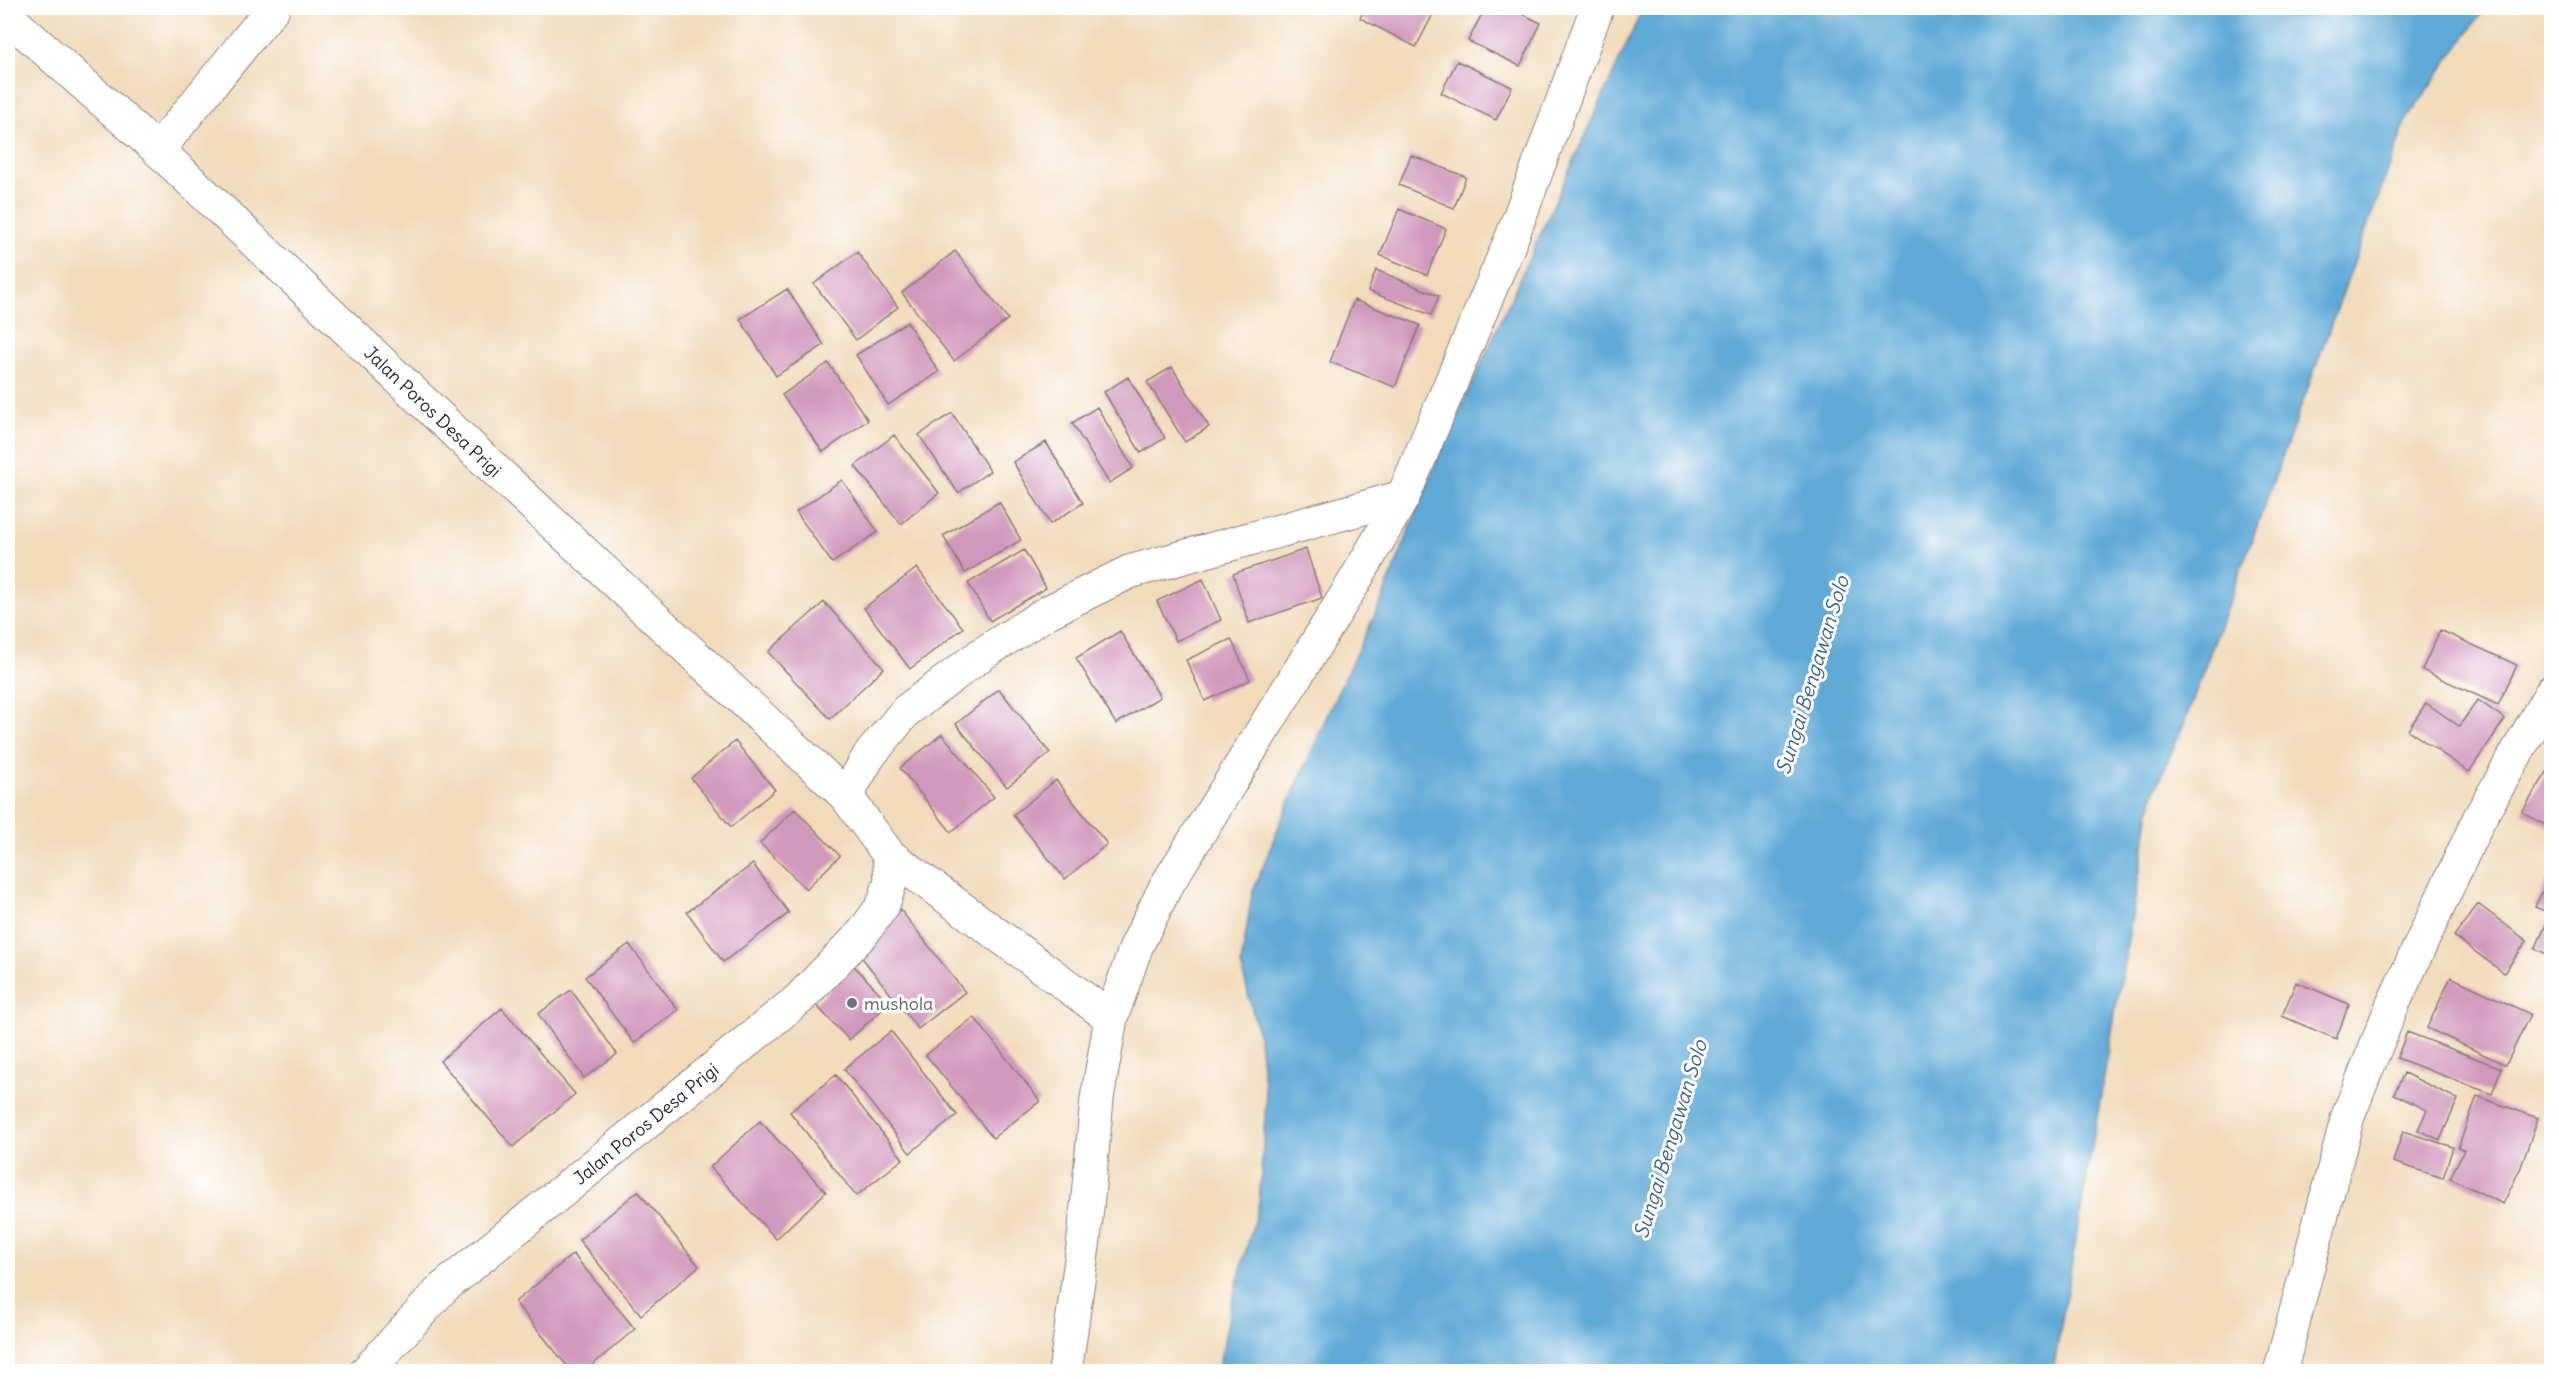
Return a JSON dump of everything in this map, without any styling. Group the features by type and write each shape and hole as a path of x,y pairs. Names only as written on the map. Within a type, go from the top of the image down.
{"street":[{"path":"158,150 273,8"},
{"path":"1065,1371 1084,1239 1097,1099 1111,1018 1136,947 1165,888 1353,584 1403,497 1508,248 1598,8"},
{"name":"Jalan Poros Desa Prigi","path":"8,17 158,150 476,452 846,796 889,855 1111,1018"},
{"path":"846,796 868,756 906,711 982,654 1048,612 1129,572 1403,497"},
{"path":"2280,1371 2352,1105 2392,1006 2479,819 2552,691"},
{"name":"Jalan Poros Desa Prigi","path":"366,1371 443,1288 799,999 862,934 883,905 891,879 889,855"}],"water":[{"name":"Sungai Bengawan Solo","path":"1643,8 2485,8 2407,119 2185,721 2153,795 2053,1371 1218,1371 1231,1306 1259,1203 1266,1101 1258,1033 1241,965 1252,894 1337,693 1381,602 1435,465"}],"building":[{"path":"1365,8 1425,8 1434,12 1416,47 1360,18"},
{"path":"1485,8 1510,8 1541,23 1520,66 1468,41"},
{"path":"1457,61 1512,87 1496,120 1441,93"},
{"path":"1411,155 1466,177 1454,208 1399,185"},
{"path":"1399,209 1446,229 1427,275 1380,255"},
{"path":"955,251 1008,319 954,361 902,293"},
{"path":"857,252 898,307 856,340 814,284"},
{"path":"1376,270 1439,296 1431,315 1368,291"},
{"path":"787,289 824,345 776,376 740,319"},
{"path":"1354,300 1420,325 1395,387 1330,362"},
{"path":"907,322 939,372 888,405 856,355"},
{"path":"828,363 868,420 823,452 782,395"},
{"path":"1172,367 1209,427 1185,442 1147,382"},
{"path":"1128,377 1165,438 1141,453 1104,392"},
{"path":"1097,407 1133,468 1109,483 1072,423"},
{"path":"952,413 990,471 958,493 919,435"},
{"path":"894,435 939,493 901,524 855,466"},
{"path":"1046,442 1083,503 1050,524 1013,462"},
{"path":"842,480 878,532 832,563 796,512"},
{"path":"999,502 1021,540 965,573 943,536"},
{"path":"1306,549 1322,598 1249,623 1233,574"},
{"path":"1024,550 1046,588 990,621 968,583"},
{"path":"917,568 963,628 910,669 864,608"},
{"path":"1203,579 1221,620 1176,641 1157,601"},
{"path":"824,602 884,668 830,719 768,652"},
{"path":"2440,630 2517,665 2498,705 2422,670"},
{"path":"1120,631 1160,697 1116,724 1076,658"},
{"path":"1231,639 1250,680 1205,701 1186,660"},
{"path":"999,689 1050,753 1007,787 956,724"},
{"path":"2478,700 2505,719 2469,772 2408,730 2426,703 2459,726"},
{"path":"942,734 994,797 951,832 900,768"},
{"path":"735,741 775,790 731,827 691,778"},
{"path":"2552,764 2552,829 2522,812"},
{"path":"1056,780 1107,844 1065,879 1013,815"},
{"path":"795,809 840,856 806,889 760,843"},
{"path":"753,864 789,913 723,962 687,912"},
{"path":"2552,871 2552,914 2535,907"},
{"path":"2478,904 2527,941 2504,973 2454,936"},
{"path":"899,908 965,992 918,1029 852,945"},
{"path":"2550,916 2552,917 2552,956 2535,949"},
{"path":"629,944 678,1010 634,1043 585,977"},
{"name":"mushola","path":"854,966 889,1003 849,1040 815,1004"},
{"path":"2451,977 2530,1014 2506,1065 2427,1028"},
{"path":"2296,982 2349,1004 2336,1039 2282,1016"},
{"path":"571,990 617,1054 584,1078 538,1014"},
{"path":"502,1008 575,1094 513,1147 440,1061"},
{"path":"974,1017 1040,1101 993,1138 926,1055"},
{"path":"891,1031 957,1115 910,1153 844,1069"},
{"path":"2407,1032 2501,1068 2492,1094 2397,1058"},
{"path":"2404,1073 2458,1099 2440,1140 2418,1130 2427,1110 2394,1094"},
{"path":"836,1075 903,1159 856,1196 790,1112"},
{"path":"2477,1096 2538,1118 2521,1167 2503,1204 2450,1178 2464,1150 2458,1148"},
{"path":"760,1121 826,1192 776,1239 710,1167"},
{"path":"2403,1131 2453,1147 2443,1178 2393,1162"},
{"path":"638,1191 699,1266 641,1315 579,1240"},
{"path":"573,1254 635,1329 584,1372 572,1372 515,1302"}],"place":[{"name":"mushola","path":"852,1003"}]}
